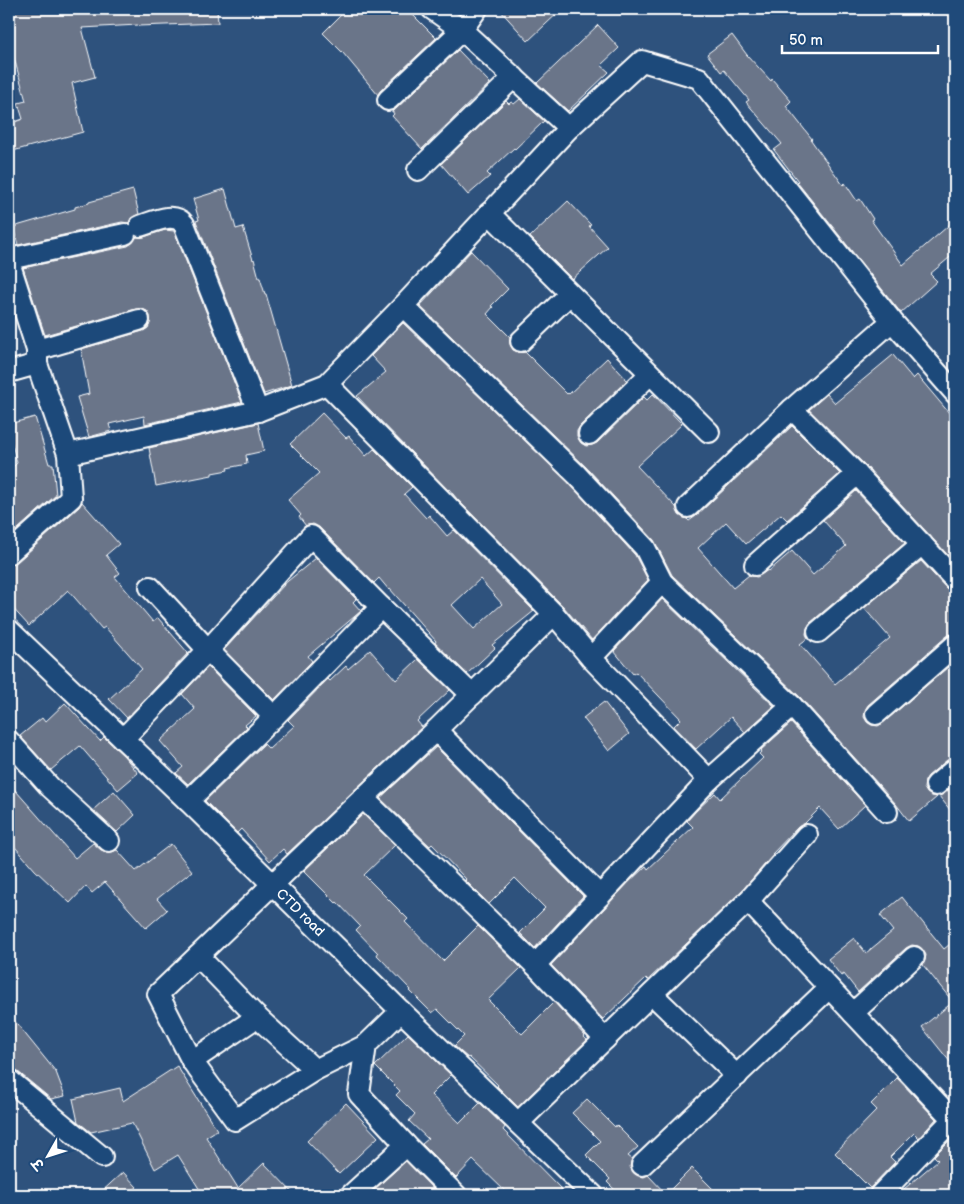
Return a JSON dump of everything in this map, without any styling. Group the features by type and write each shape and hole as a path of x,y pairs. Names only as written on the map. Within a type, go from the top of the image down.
{"street":[{"path":"432,9 462,30 569,128"},
{"path":"388,100 462,30 478,9"},
{"path":"68,454 258,410 327,384 403,306 569,128 642,61 699,78 892,321 955,393"},
{"path":"418,170 514,78"},
{"path":"489,214 709,432"},
{"path":"9,554 71,498 68,454 9,260 132,230 171,218 181,220 258,410"},
{"path":"521,341 570,294"},
{"path":"403,306 577,475 645,548 662,582 792,706 887,812"},
{"path":"9,372 37,357 139,320"},
{"path":"688,507 792,409 892,321"},
{"path":"589,434 650,374"},
{"path":"327,384 554,614 591,658 709,780"},
{"path":"792,409 955,580"},
{"path":"755,565 856,474"},
{"path":"123,739 208,650 311,536 472,695"},
{"path":"818,632 922,544"},
{"path":"591,658 662,582"},
{"path":"150,587 208,650 274,717"},
{"path":"188,801 274,717 381,607"},
{"path":"401,1011 366,1045 315,1070 235,1120 192,1061 158,994 362,798 436,730 554,614"},
{"name":"CTD road","path":"9,630 188,801 401,1011 593,1195"},
{"path":"876,714 955,645"},
{"path":"535,965 709,780 792,706"},
{"path":"436,730 600,896"},
{"path":"9,741 50,787 109,841"},
{"path":"936,785 955,769"},
{"path":"362,798 535,965 605,1039"},
{"path":"518,1123 748,901 807,835"},
{"path":"748,901 954,1120 880,1195"},
{"path":"198,956 256,1017 315,1070"},
{"path":"853,1013 914,957"},
{"path":"642,1164 829,988"},
{"path":"652,994 737,1076"},
{"path":"192,1061 256,1017"},
{"path":"366,1045 359,1094 456,1195"},
{"path":"9,1080 102,1157"},
{"path":"350,1195 406,1145"}],"building":[{"path":"9,9 217,9 218,23 82,28 95,77 72,83 83,132 9,152 9,124 23,119 18,103 26,101 9,40"},
{"path":"347,9 407,9 436,38 378,95 343,53 323,33"},
{"path":"499,9 562,9 528,41"},
{"path":"598,25 619,48 601,65 609,72 568,111 537,83"},
{"path":"732,35 747,55 791,101 786,106 812,139 843,185 845,183 857,201 860,199 873,219 871,220 903,265 955,220 955,253 930,274 937,281 901,313 797,182 774,150 782,144 746,102 749,100 724,70 721,72 707,54"},
{"path":"458,50 490,83 422,149 392,116 394,114 392,111"},
{"path":"520,99 544,121 487,173 490,176 468,195 441,164 506,101 509,104 511,102 514,104"},
{"path":"225,189 236,229 243,227 266,294 292,385 264,394 196,221 199,220 193,199"},
{"path":"133,190 139,214 131,218 129,223 122,222 18,245 13,227"},
{"path":"568,201 591,225 589,226 608,247 572,279 530,237"},
{"path":"165,230 174,231 242,402 145,424 144,416 109,424 111,431 89,437 77,397 89,394 81,349 143,331 148,328 150,316 147,311 136,309 45,335 23,268 128,246 136,237 144,237"},
{"path":"471,251 508,289 491,306 493,307 487,314 510,337 510,344 513,350 525,352 567,394 607,358 627,380 580,426 577,436 581,443 586,446 597,443 644,397 647,400 653,394 682,424 637,466 676,507 679,515 689,521 696,516 792,426 840,474 787,520 781,514 746,544 726,522 698,548 733,588 749,575 757,577 769,571 792,551 813,575 846,546 823,520 856,491 905,543 810,623 807,628 806,634 808,638 800,644 835,684 890,638 864,608 921,561 946,588 955,592 955,633 947,636 868,705 865,711 864,717 867,722 878,726 955,661 955,757 947,760 928,776 924,788 927,793 937,797 909,821 800,697 672,575 654,540 586,467 420,306"},
{"path":"403,323 569,483 635,555 648,580 592,640 563,606 357,396 386,372 371,356"},
{"path":"893,355 913,379 917,375 955,420 955,563 866,466 809,410 827,394 835,403"},
{"path":"322,413 346,438 349,436 366,456 374,449 412,487 404,494 426,518 429,515 447,536 454,530 534,611 492,645 495,648 467,674 435,643 436,641 379,578 374,583 319,527 313,524 306,526 299,517 301,515 288,500 319,473 290,444","holes":["480,579 502,604 474,629 452,605"]},
{"path":"35,417 49,464 53,464 56,495 9,537 9,471 17,463 9,433 9,424"},
{"path":"258,423 264,451 246,455 247,464 227,468 228,470 212,473 212,475 156,486 149,448"},
{"path":"82,502 119,544 106,555 120,573 115,577 153,622 158,618 188,653 127,718 109,699 142,669 105,627 102,629 68,590 29,626 9,604 9,567 79,507"},
{"path":"316,558 356,599 353,602 361,611 308,656 312,661 274,700 224,650 283,585"},
{"path":"662,599 774,706 745,732 731,717 696,749 674,726 681,719 636,672 633,674 614,651"},
{"path":"370,650 396,680 418,659 450,690 417,721 422,727 287,854 283,849 270,861 241,829 237,833 205,801 264,744 269,749 294,726 288,720 328,679 330,681 346,666 348,669"},
{"path":"208,667 256,716 188,784 176,773 183,767 160,741 195,709 182,694"},
{"path":"604,702 629,734 609,751 583,718"},
{"path":"65,703 100,741 104,737 138,773 118,790 80,746 51,770 20,736 42,718 45,722"},
{"path":"791,723 865,805 839,829 820,808 804,824 798,827 772,854 739,894 648,980 646,978 603,1019 551,965 628,883 646,866 648,869 693,827 687,821 695,812 715,793 720,799 763,758 759,754 761,750"},
{"path":"436,747 583,896 535,948 520,933 545,908 515,878 489,904 432,844 430,846 380,798"},
{"path":"9,783 75,858 93,843 106,852 117,850 136,871 171,844 192,871 157,899 167,910 146,928 105,882 92,893 86,886 70,903 35,870 9,840"},
{"path":"955,784 955,816 939,796"},
{"path":"114,791 135,815 117,832 93,810"},
{"path":"363,814 395,845 364,875 408,919 405,922 443,961 478,926 521,968 488,1000 522,1034 554,1002 585,1036 587,1040 518,1107 469,1057 454,1046 464,1036 437,1009 432,1013 410,991 356,930 360,926 304,871"},
{"path":"902,897 944,949 955,940 955,1068 922,1027 953,1002 923,965 926,955 922,949 912,945 906,948 858,992 844,974 841,976 828,959 854,938 866,953 893,931 880,915"},
{"path":"9,1014 56,1072 65,1096 51,1099 17,1071 9,1068"},
{"path":"408,1034 451,1075 431,1095 460,1123 480,1103 505,1127 503,1130 567,1195 509,1195 473,1160 456,1178 422,1144 428,1139 409,1121 415,1114 396,1095 400,1091 375,1066"},
{"path":"177,1066 217,1130 206,1137 238,1188 264,1163 295,1195 203,1195 178,1155 155,1169 132,1123 91,1132 78,1122 73,1099 120,1088 123,1101"},
{"path":"897,1078 936,1119 919,1138 914,1133 890,1157 895,1162 870,1188 835,1153 877,1110 871,1104"},
{"path":"587,1099 638,1147 628,1156 632,1159 630,1167 634,1173 644,1177 648,1175 666,1194 692,1168 719,1195 620,1195 607,1182 610,1179 586,1155 600,1141 572,1113"},
{"path":"346,1103 378,1137 339,1174 307,1141"},
{"path":"953,1137 955,1140 955,1195 897,1195 938,1160 934,1156"},
{"path":"406,1161 439,1195 368,1195"},
{"path":"123,1172 137,1187 128,1195 98,1195"}]}
